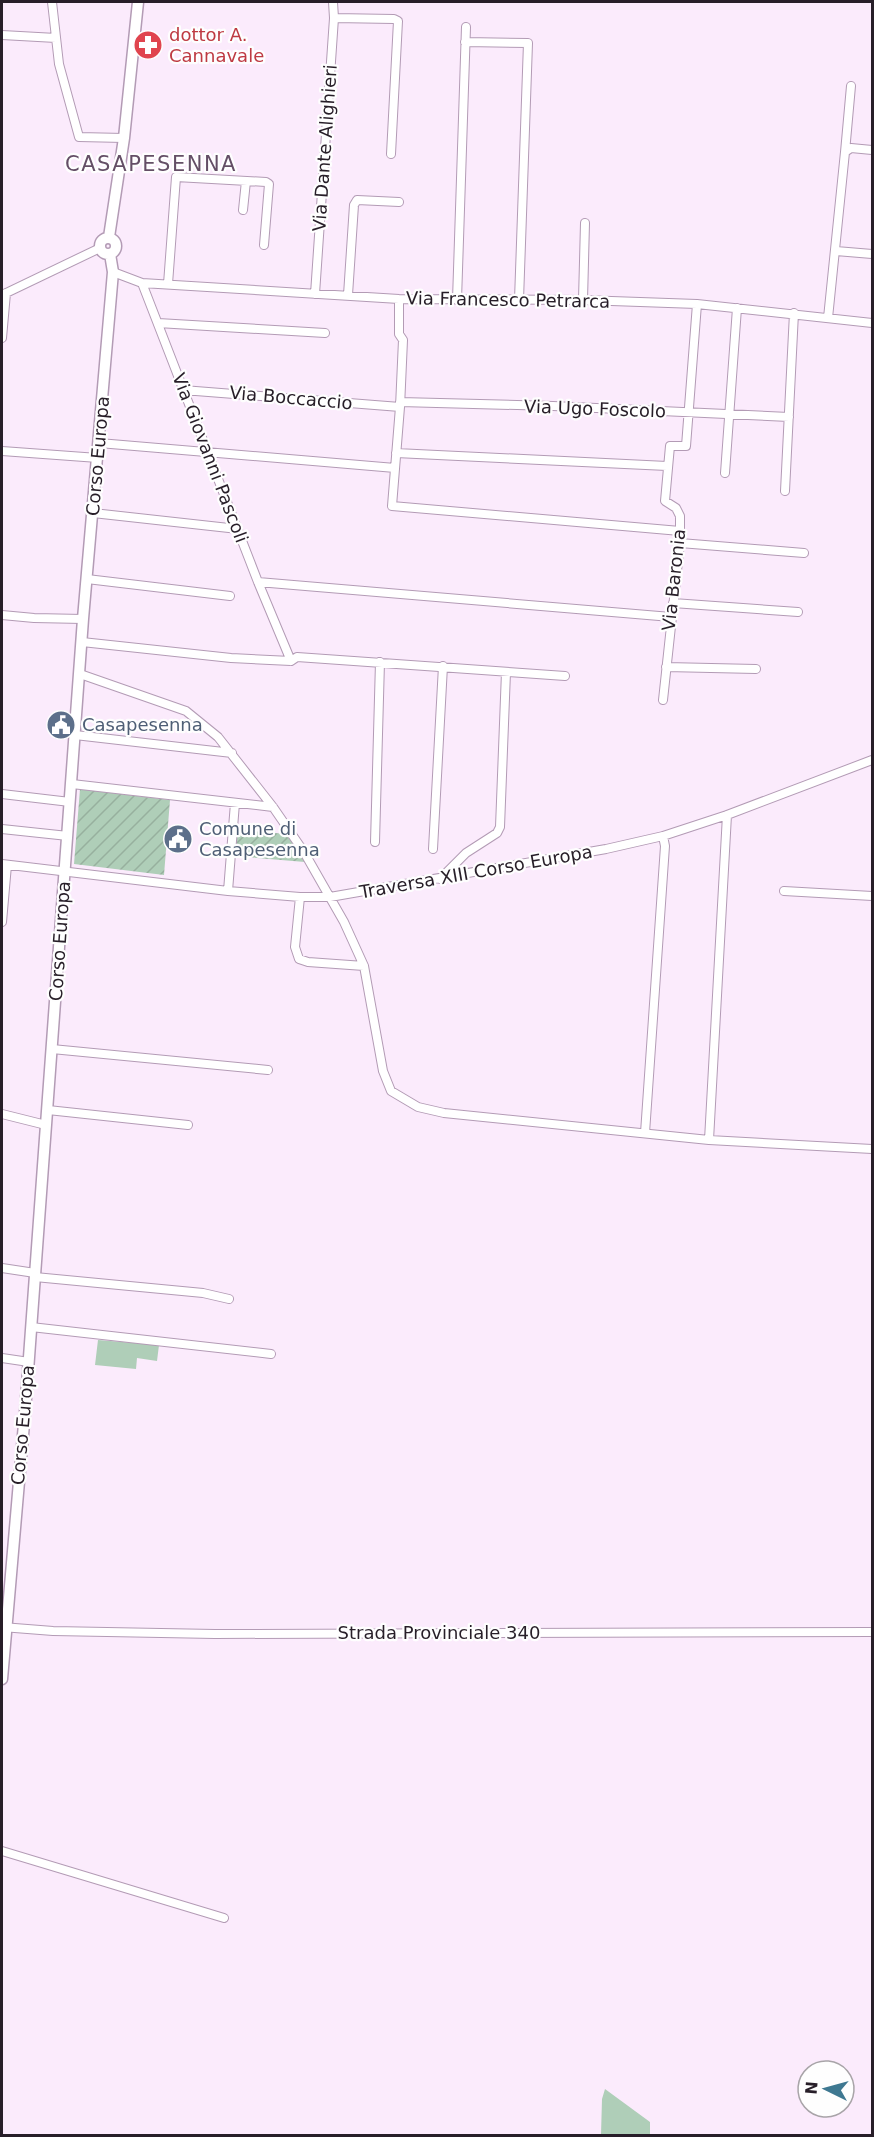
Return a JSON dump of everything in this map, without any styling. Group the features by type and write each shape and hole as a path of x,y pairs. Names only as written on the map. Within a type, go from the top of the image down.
{"street":[{"path":"52,2 59,64 79,137 124,138"},
{"path":"109,237 124,138 138,2"},
{"name":"Via Dante Alighieri","path":"315,294 334,18 333,2"},
{"path":"334,18 394,19 398,21 391,154"},
{"path":"457,300 466,27"},
{"path":"2,35 56,38"},
{"path":"465,42 528,43 519,300"},
{"path":"828,318 851,86"},
{"path":"845,152 852,148 873,150"},
{"path":"168,284 176,177 269,184 264,245"},
{"path":"243,210 246,181"},
{"path":"348,295 354,205 357,200 399,201"},
{"path":"583,300 585,224"},
{"path":"109,237 116,245 110,254 103,253 100,248 101,241 109,237"},
{"path":"2,338 4,294 100,248"},
{"path":"836,250 873,254"},
{"name":"Corso Europa","path":"2,1679 5,1597 29,1362 83,619 113,272 110,254"},
{"path":"113,272 142,283"},
{"name":"Via Francesco Petrarca","path":"142,283 399,299 583,300 697,304 873,323"},
{"name":"Via Giovanni Pascoli","path":"142,283 291,661"},
{"path":"399,299 399,334 403,340 392,506 680,531"},
{"name":"Via Baronia","path":"663,700 680,543 680,516 676,508 665,501 667,466 670,446 686,446 697,304"},
{"path":"725,473 737,308"},
{"path":"785,491 794,313"},
{"path":"158,323 325,333"},
{"name":"Via Boccaccio","path":"183,390 400,405"},
{"name":"Via Ugo Foscolo","path":"400,405 689,412 789,417"},
{"path":"99,443 395,468"},
{"path":"2,451 98,458"},
{"path":"396,453 667,466"},
{"path":"93,513 238,529"},
{"path":"680,543 804,553"},
{"path":"87,579 230,596"},
{"path":"258,582 671,617"},
{"path":"673,603 798,612"},
{"path":"2,615 83,619"},
{"path":"82,642 231,658 291,661 297,657 565,676"},
{"path":"375,842 380,662"},
{"path":"433,849 443,666"},
{"path":"666,667 756,669"},
{"path":"440,880 466,853 497,833 500,827 506,672"},
{"path":"80,674 186,711 218,736 273,807 304,852 330,897 364,966 383,1071 390,1091 418,1107 444,1113 709,1140 873,1149"},
{"path":"75,735 232,753"},
{"name":"Traversa XIII Corso Europa","path":"4,864 228,891 330,897 440,880 663,836 727,816 873,760"},
{"path":"72,784 273,807"},
{"path":"2,794 70,802"},
{"path":"228,891 235,802"},
{"path":"709,1140 727,816"},
{"path":"2,829 68,836"},
{"path":"645,1133 665,846 663,836"},
{"path":"2,922 4,864"},
{"path":"784,891 873,896"},
{"path":"300,897 295,947 299,959 308,962 364,966"},
{"path":"52,1049 268,1070"},
{"path":"48,1110 188,1125"},
{"path":"2,1114 46,1125"},
{"path":"2,1268 35,1275 203,1293 229,1299"},
{"path":"31,1327 271,1353"},
{"path":"2,1358 29,1362"},
{"name":"Strada Provinciale 340","path":"4,1628 215,1634 873,1632"},
{"path":"2,1851 224,1918"}],"green space":[{"path":"80,789 170,800 164,875 74,864"},
{"path":"237,830 287,834 305,862 235,856"},
{"path":"98,1340 159,1345 157,1361 137,1358 136,1369 95,1365"},
{"path":"605,2089 650,2122 650,2135 601,2135 602,2099"}],"place":[{"name":"dottor A. Cannavale","path":"148,45"},
{"name":"Casapesenna","path":"61,725"},
{"name":"Comune di Casapesenna","path":"178,839"}],"district":[{"name":"CASAPESENNA","path":"151,164"}]}
